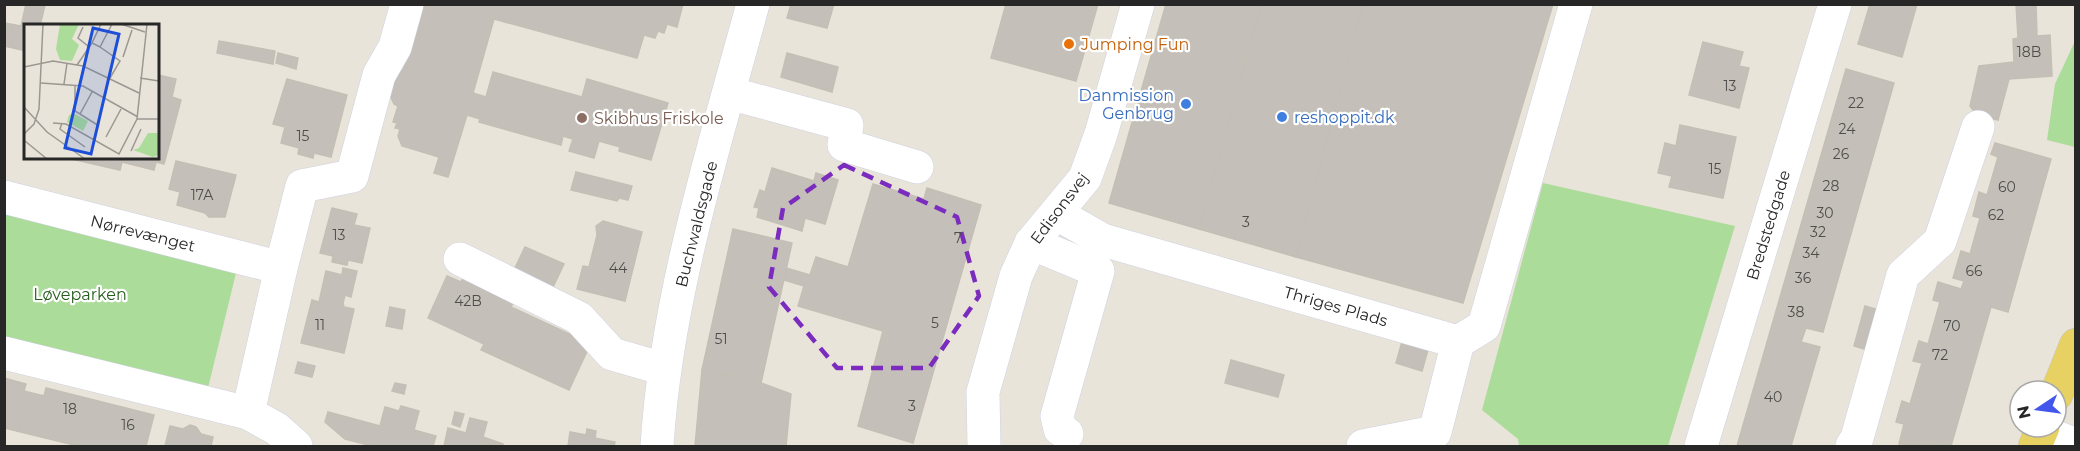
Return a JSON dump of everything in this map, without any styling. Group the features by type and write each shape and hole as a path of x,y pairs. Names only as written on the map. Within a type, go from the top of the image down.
{"main road":[{"path":"2067,379 2076,345"}],"street":[{"path":"248,413 302,186 352,176 379,75 395,47 407,4"},
{"name":"Buchwaldsgade","path":"657,447 664,369 674,311 753,4"},
{"name":"Edisonsvej","path":"984,447 982,392 1016,276 1031,243 1085,178 1101,134 1138,4"},
{"path":"1363,447 1435,432 1458,342 1484,326 1576,4"},
{"name":"Bredstedgade","path":"1701,447 1835,4"},
{"path":"729,93 848,125 844,145 917,167"},
{"path":"1852,447 1857,438 1903,274 1940,241 1978,127"},
{"name":"Nørrevænget","path":"4,197 281,268"},
{"name":"Thriges Plads","path":"1057,214 1103,240 1458,342"},
{"path":"1031,243 1098,271 1057,416 1060,429 1067,434"},
{"path":"460,259 579,318 612,354 664,369"},
{"path":"4,353 248,413 277,429 296,447"},
{"path":"2054,439 2076,445"}],"highlighted area":[{"path":"844,165 957,217 979,296 929,368 837,368 769,287 783,208"}],"green space":[{"path":"2075,41 2075,147 2047,140 2055,84"},
{"path":"1543,183 1735,226 1668,446 1519,446 1518,439 1482,410"},
{"name":"Løveparken","path":"5,214 237,269 208,388 5,339"}],"building":[{"path":"26,4 45,5 40,24 24,24 24,51 4,46 4,23 21,26"},
{"path":"422,4 683,4 677,27 667,24 664,33 658,31 655,38 644,35 637,58 494,19 473,93 486,97 493,72 582,97 587,79 668,103 651,160 619,151 620,147 599,141 594,158 569,151 573,139 563,136 561,145 479,122 480,119 467,115 448,177 434,173 439,157 402,146 398,136 400,129 395,128 397,123 393,122 398,106 394,104 387,89 394,67 403,70"},
{"path":"791,4 834,4 827,28 787,18"},
{"path":"1006,4 1098,4 1076,81 991,58"},
{"name":"Danmission Genbrug","path":"1166,4 1262,4 1199,229 1109,203"},
{"name":"reshoppit.dk","path":"1262,4 1363,4 1296,257 1199,229"},
{"path":"1363,4 1553,4 1463,303 1296,257"},
{"path":"1870,4 1917,4 1902,57 1858,44"},
{"path":"2016,4 2036,4 2037,36 2050,35 2052,76 2009,79 1998,120 1977,115 1970,106 1979,66 2014,62 2013,39 2018,38"},
{"path":"219,41 275,51 273,64 217,53"},
{"path":"1703,42 1743,52 1739,66 1749,68 1739,108 1689,95"},
{"path":"278,53 298,58 296,69 276,63"},
{"path":"787,53 838,67 832,92 781,77"},
{"path":"1846,69 1894,83 1823,332 1806,328 1801,342 1820,347 1791,446 1737,446"},
{"path":"159,75 176,79 172,97 181,100 164,164 156,162 154,170 122,162 120,170 71,159 159,159"},
{"path":"287,79 347,95 331,157 314,153 313,158 298,154 299,148 281,143 285,127 273,124"},
{"path":"1680,125 1736,137 1723,198 1669,187 1672,176 1658,173 1665,143 1676,146"},
{"path":"1995,143 2051,159 2008,312 1991,307 1951,446 1899,444 1904,424 1896,422 1902,401 1910,404 1922,363 1913,361 1919,341 1928,344 1940,302 1933,300 1938,282 1961,289 1964,281 1953,278 1961,251 1970,254 1980,218 1973,216 1979,192 1987,195 1998,157 1991,154"},
{"path":"176,161 236,175 225,217 209,217 205,213 177,205 180,192 169,189"},
{"path":"772,168 814,181 816,173 838,180 825,224 805,218 802,231 757,217 759,208 754,207 760,190 765,192"},
{"path":"576,172 632,186 628,200 619,198 617,201 571,190"},
{"path":"873,184 924,199 927,188 981,205 913,443 858,426 883,331 798,306 804,286 784,280 786,268 810,275 816,257 848,267"},
{"path":"332,208 357,214 354,225 370,228 362,263 348,260 347,265 332,262 333,256 320,253"},
{"path":"603,221 642,232 625,301 577,289 583,266 589,267 597,235 596,226"},
{"path":"733,229 792,243 761,383 702,370"},
{"path":"525,247 564,264 553,287 514,270"},
{"path":"343,268 357,271 351,297 345,295 343,303 344,307 354,309 344,353 301,343 312,300 319,302 326,271 342,275"},
{"path":"447,276 461,282 463,278 514,301 511,307 580,339 589,347 569,390 481,350 484,344 428,318"},
{"path":"1865,306 1879,310 1868,350 1854,346"},
{"path":"390,307 405,310 402,329 386,326"},
{"path":"1403,338 1429,346 1422,371 1396,363"},
{"path":"1231,360 1284,375 1278,397 1225,383"},
{"path":"298,362 315,366 312,377 295,373"},
{"path":"702,370 761,383 791,394 786,446 695,446"},
{"path":"4,378 26,384 24,391 44,396 46,388 154,415 146,446 78,446 4,428"},
{"path":"395,383 406,385 404,394 392,391"},
{"path":"401,406 419,411 414,430 436,436 433,446 372,446 345,439 325,422 328,412 380,426 385,407 399,411"},
{"path":"455,412 464,414 460,427 452,424"},
{"path":"470,418 487,422 483,437 503,444 502,446 444,446 448,428 466,433"},
{"path":"190,425 196,427 201,434 213,437 211,446 165,446 170,426 183,429"},
{"path":"587,429 596,431 595,438 615,442 614,446 568,446 570,432 586,435"}],"place":[{"name":"Jumping Fun","path":"1069,44"},
{"name":"Danmission Genbrug","path":"1186,104"},
{"name":"reshoppit.dk","path":"1282,117"},
{"name":"Skibhus Friskole","path":"582,118"}]}
